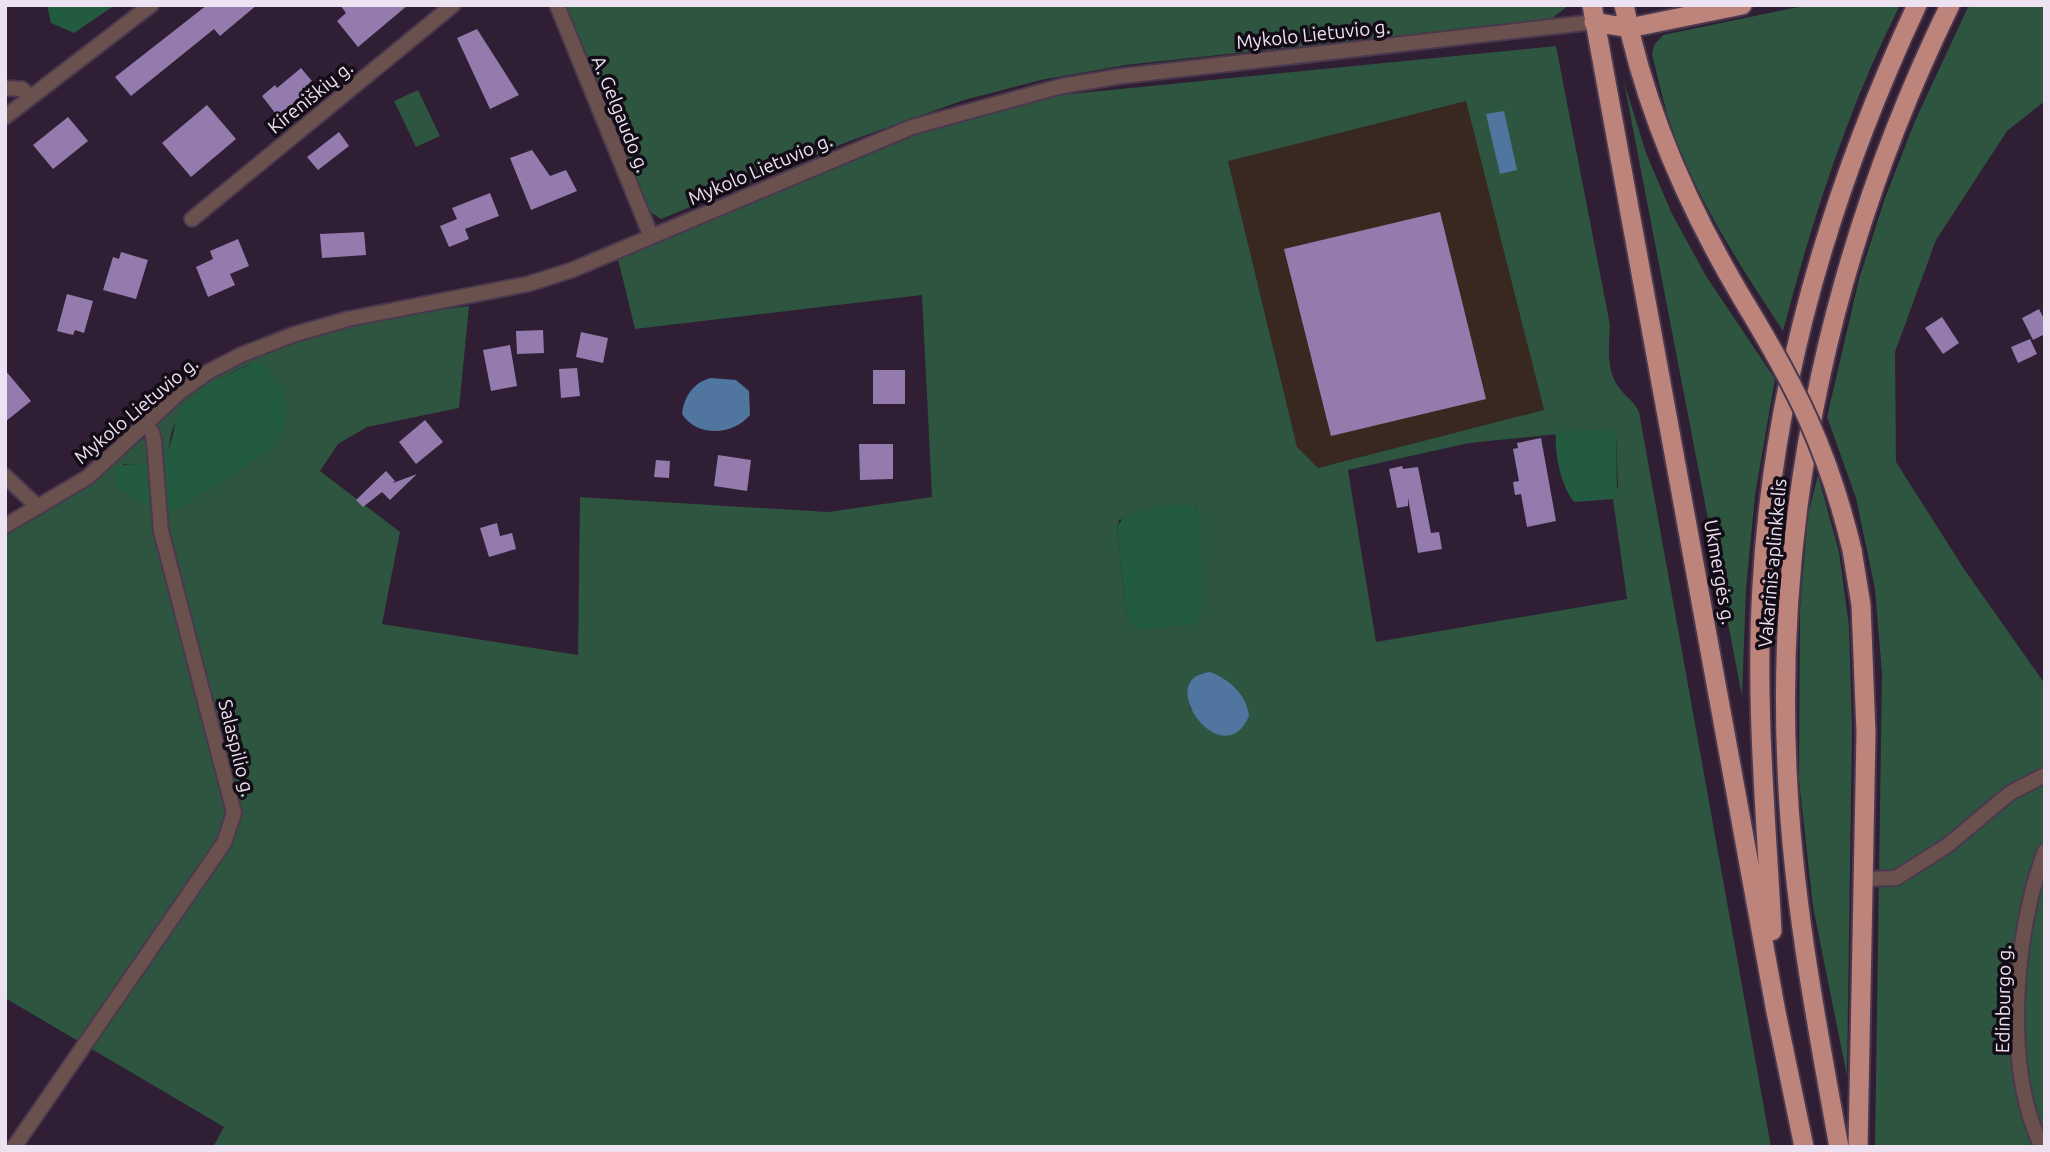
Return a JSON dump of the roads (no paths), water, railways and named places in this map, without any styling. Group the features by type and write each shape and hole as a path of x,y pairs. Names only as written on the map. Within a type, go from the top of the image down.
{"highway":[{"path":"1593,13 1612,5"},
{"path":"1624,5 1629,28 1676,170 1696,215 1809,415 1828,462 1852,550 1861,605 1865,668 1858,1147"},
{"path":"1593,13 1629,28 1742,5"},
{"name":"Vakarinis aplinkkelis","path":"1776,1012 1761,730 1762,587 1768,511 1780,429 1812,278 1857,145 1917,5"},
{"name":"Vakarinis aplinkkelis","path":"1839,1147 1793,855 1785,714 1791,564 1816,389 1849,261 1892,134 1950,5"},
{"name":"Ukmergės g.","path":"1593,13 1776,1012 1804,1147"}],"street":[{"path":"5,117 151,5"},
{"name":"Kireniškių g.","path":"192,219 453,5"},
{"name":"A. Gelgaudo g.","path":"557,5 651,236"},
{"name":"Mykolo Lietuvio g.","path":"5,526 88,477 180,392 208,372 292,335 348,319 528,284 572,270 912,127 1062,86 1593,13"},
{"path":"5,88 22,89 30,97"},
{"name":"Salaspilio g.","path":"14,1147 224,843 234,813 162,531 154,441 152,432 146,426"},
{"path":"5,476 38,508"},
{"path":"1863,879 1896,878 1948,845 2010,793 2045,775"},
{"name":"Edinburgo g.","path":"2042,1147 2019,1038 2020,966 2026,919 2045,851"}],"water":[{"path":"1504,111 1517,170 1500,174 1486,114"},
{"path":"711,378 736,380 749,391 750,415 735,427 706,430 689,422 682,414 691,391"},
{"path":"1210,672 1230,683 1245,701 1249,716 1237,732 1224,736 1210,730 1198,719 1190,705 1188,690 1194,678"}]}
